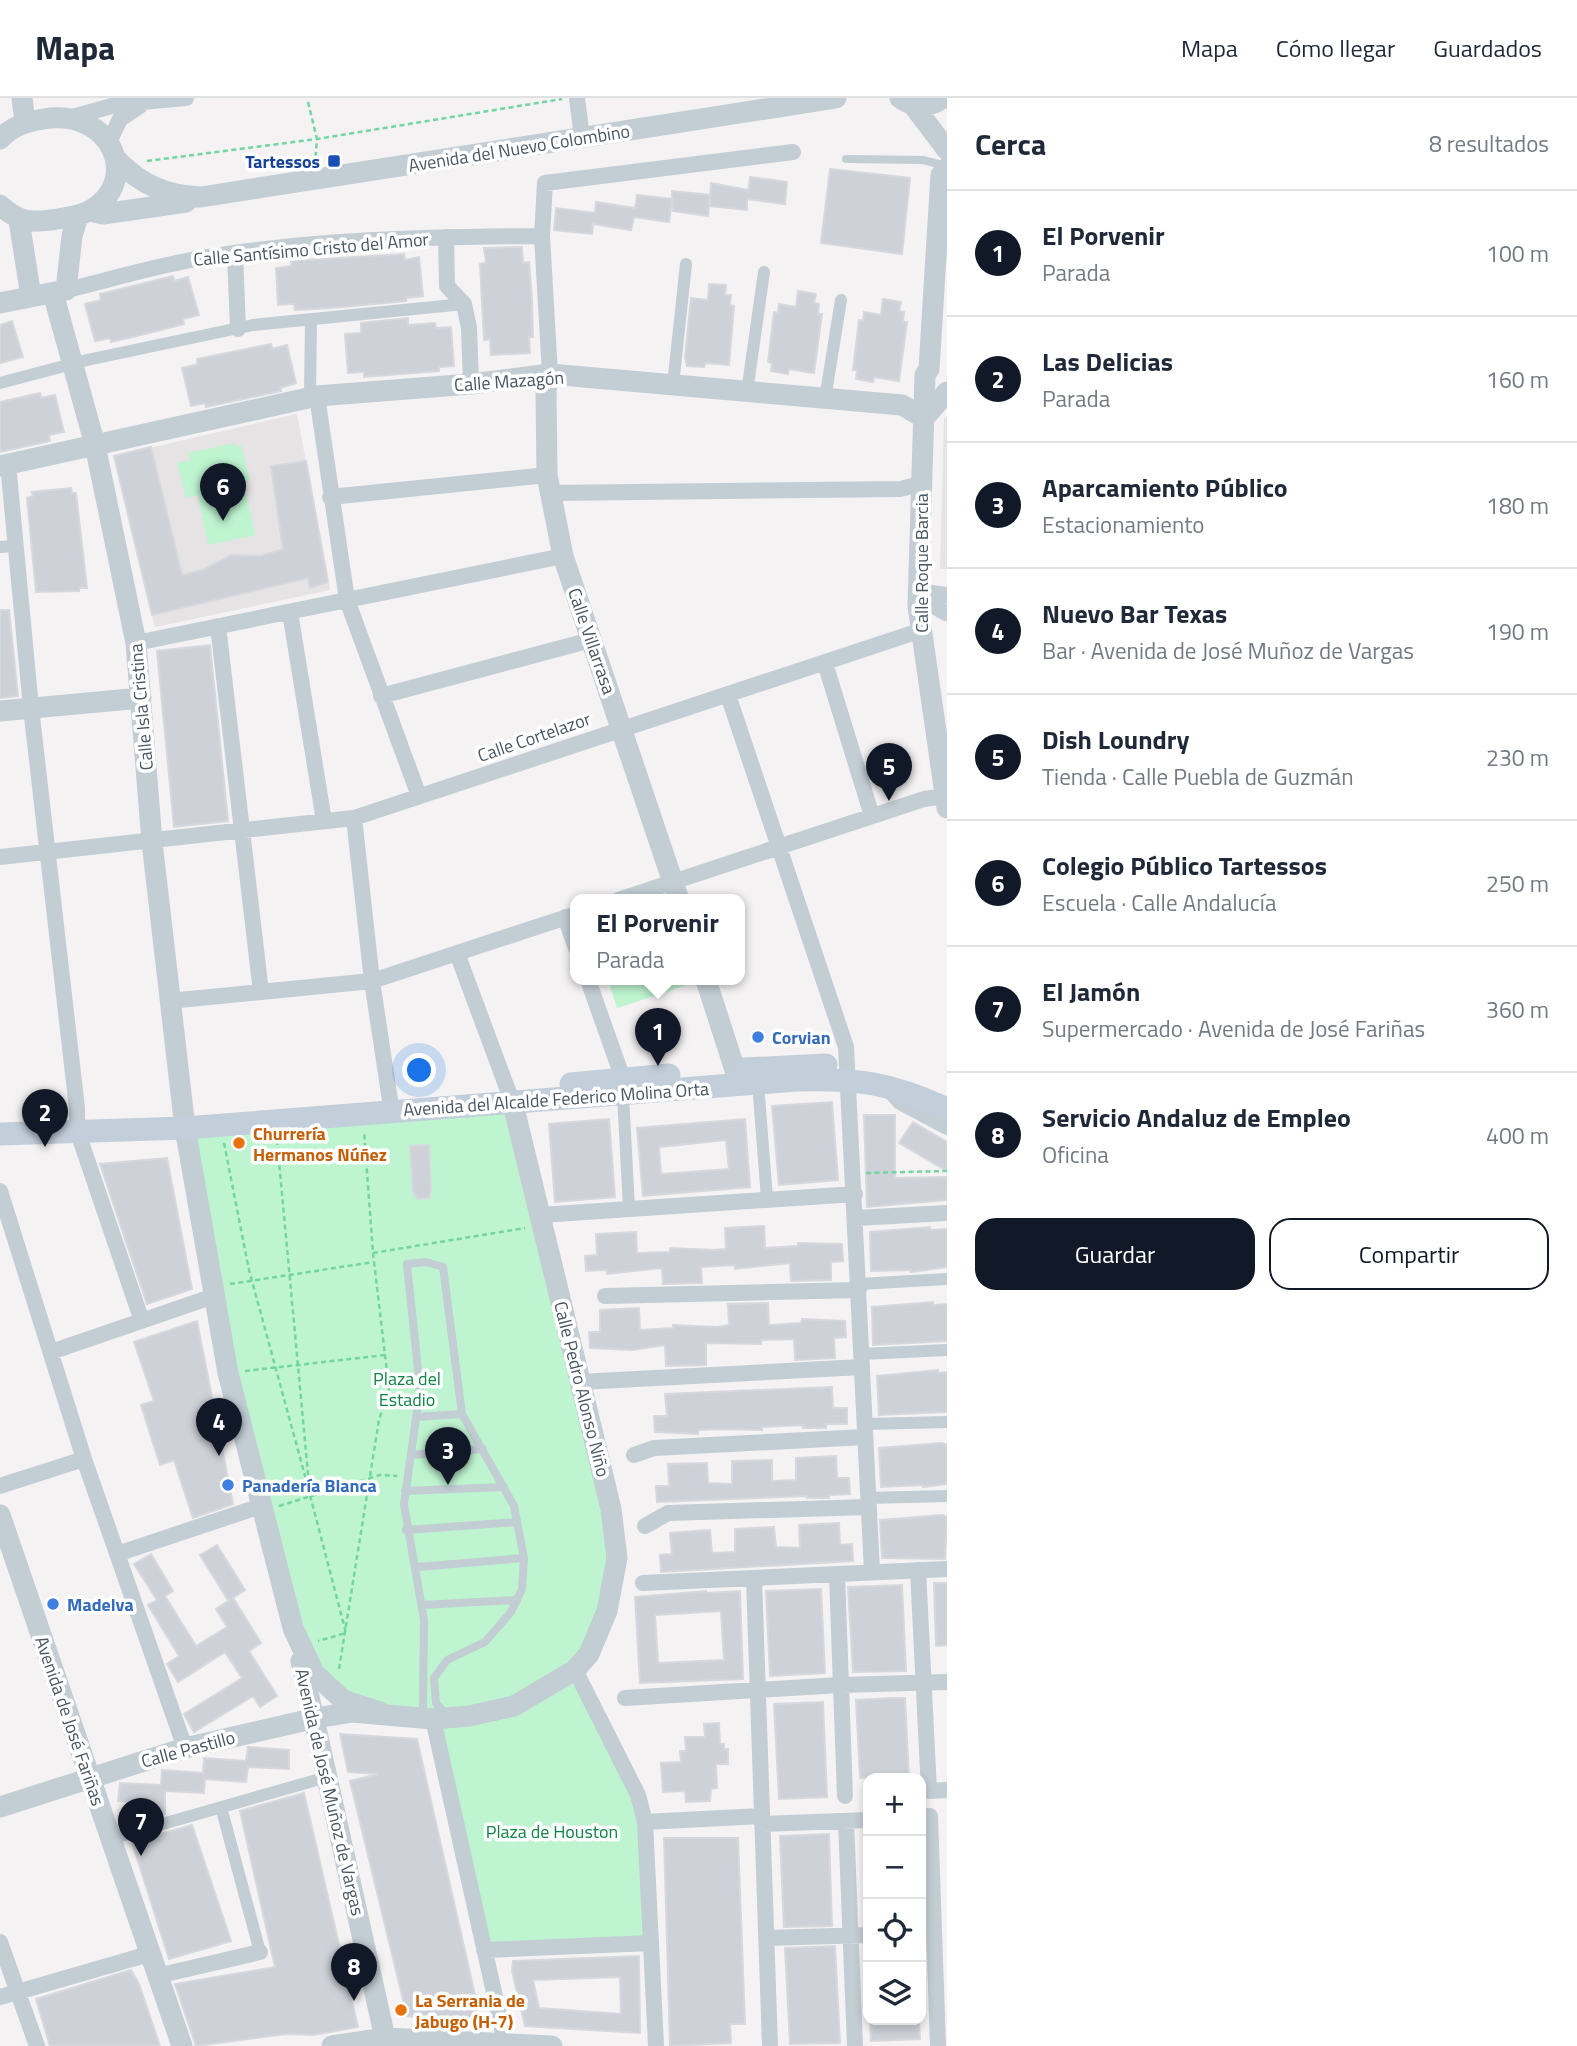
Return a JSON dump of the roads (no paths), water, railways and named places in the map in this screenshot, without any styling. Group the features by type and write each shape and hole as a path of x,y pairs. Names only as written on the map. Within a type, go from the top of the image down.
{"main road":[{"name":"Avenida del Alcalde Federico Molina Orta","path":"623,1087 793,1064 849,1072 887,1073 947,1095"},
{"name":"Avenida del Alcalde Federico Molina Orta","path":"0,1134 623,1087 758,1083 849,1072 947,1109"},
{"name":"Avenida del Alcalde Federico Molina Orta","path":"184,1122 390,1100 511,1097"}],"street":[{"path":"22,98 25,122"},
{"path":"0,139 47,108 72,117 119,104 141,105 186,98"},
{"path":"577,98 582,138"},
{"name":"Avenida del Nuevo Colombino","path":"7,214 32,223 84,213 103,214 177,205 201,197 582,138 732,106 836,98"},
{"path":"907,102 942,107"},
{"path":"907,102 947,150"},
{"path":"60,291 72,236 84,213 108,194 113,182 112,150 120,119 141,105"},
{"name":"Avenida del Nuevo Colombino","path":"72,117 93,125 112,150 145,184 163,192 201,197"},
{"path":"550,374 542,236 545,183 793,152"},
{"name":"Calle Roque Barcia","path":"946,802 919,631 918,598 921,484 936,405 925,376 938,374 941,175 947,167"},
{"path":"7,214 31,297"},
{"name":"Calle Santísimo Cristo del Amor","path":"0,303 190,260 235,253 446,237 542,236"},
{"path":"446,237 447,286 464,304 469,328 471,384"},
{"path":"235,253 238,328"},
{"path":"673,385 686,264"},
{"path":"747,392 764,272"},
{"name":"Calle Isla Cristina","path":"60,291 73,364 95,445 136,643 152,842 184,1122"},
{"path":"825,399 841,300"},
{"path":"0,383 238,328 464,304"},
{"path":"311,320 313,396 348,600 419,796"},
{"name":"Calle Mazagón","path":"4,465 313,396 471,384 550,374 825,399 936,405"},
{"name":"Calle Villarrasa","path":"550,374 546,390 549,484 562,556 676,891"},
{"path":"4,465 8,547 32,708 77,1108 77,1130 142,1321"},
{"path":"330,497 549,484 900,489 921,484"},
{"path":"136,643 562,556"},
{"path":"918,598 947,595"},
{"path":"918,598 947,615"},
{"path":"290,612 324,821"},
{"path":"218,626 261,992"},
{"name":"Calle Cortelazor","path":"0,857 354,818 919,631"},
{"path":"381,696 591,640"},
{"path":"825,663 872,816"},
{"path":"728,695 781,846 846,1047 872,1573"},
{"path":"0,711 141,698"},
{"path":"657,894 676,891 781,846 924,799 946,802"},
{"path":"354,818 372,981 390,1100"},
{"path":"169,1001 372,981 570,916"},
{"path":"457,953 511,1097"},
{"path":"590,985 623,1087 629,1209"},
{"path":"708,985 735,1070"},
{"path":"758,1083 767,1199"},
{"path":"886,1086 900,1102 947,1127"},
{"name":"Calle Pedro Alonso Niño","path":"511,1097 534,1221 580,1381 611,1509 617,1558 607,1611 589,1654 575,1670"},
{"name":"Avenida de José Muñoz de Vargas","path":"184,1122 220,1290 228,1373 268,1506 384,2042"},
{"path":"0,1191 84,1459 185,1748"},
{"path":"534,1221 629,1209 855,1194"},
{"path":"856,1218 947,1213"},
{"path":"605,1296 859,1287 947,1279"},
{"path":"51,1352 142,1321 220,1290"},
{"path":"580,1381 862,1360 947,1350"},
{"path":"634,1455 654,1448 947,1422"},
{"path":"0,1486 84,1459"},
{"path":"645,1526 668,1513 947,1496"},
{"path":"117,1554 268,1506"},
{"name":"Avenida de José Fariñas","path":"0,1515 149,1954 183,2046"},
{"path":"643,1583 947,1569"},
{"path":"918,1570 929,1791 947,1790"},
{"path":"837,1575 845,1796"},
{"path":"754,1578 770,2046"},
{"name":"Avenida de José Muñoz de Vargas","path":"293,1628 314,1673 343,1700 380,1712"},
{"path":"380,1712 433,1718 513,1706 575,1670 638,1795 645,1822 656,2046"},
{"path":"625,1698 840,1685 947,1682"},
{"name":"Calle Pastillo","path":"0,1807 185,1748 316,1718 352,1712 380,1712"},
{"path":"433,1718 506,2044"},
{"path":"110,1839 327,1777"},
{"path":"157,1976 260,1952 221,1807"},
{"path":"645,1822 863,1820"},
{"path":"846,1821 855,2046"},
{"path":"926,1830 938,2046"},
{"path":"766,1938 863,1935"},
{"path":"0,1942 37,2046"},
{"path":"484,1950 651,1943"},
{"path":"0,1997 149,1954"},
{"path":"331,2046 384,2042 552,2046"}],"lane":[{"path":"846,159 923,160 947,167"},
{"path":"426,1262 443,1267 462,1414 504,1487 517,1522 524,1558 522,1589 511,1612 485,1642 447,1660 433,1678 436,1703 433,1718 423,1708 422,1605 417,1567 407,1530 405,1491 420,1389 407,1264 426,1262"},
{"path":"416,1417 462,1414"},
{"path":"411,1455 483,1449"},
{"path":"405,1491 504,1487"},
{"path":"407,1530 517,1522"},
{"path":"417,1567 524,1558"},
{"path":"422,1605 517,1600"}],"place":[{"name":"Tartessos","path":"334,161"},
{"name":"Colegio Público Tartessos","path":"223,521"},
{"name":"Dish Loundry","path":"889,801"},
{"name":"Corvian","path":"758,1037"},
{"name":"El Porvenir","path":"658,1066"},
{"name":"Churrería Hermanos Núñez","path":"239,1143"},
{"name":"Las Delicias","path":"45,1147"},
{"name":"Nuevo Bar Texas","path":"219,1456"},
{"name":"Panadería Blanca","path":"228,1485"},
{"name":"Aparcamiento Público","path":"448,1485"},
{"name":"Madelva","path":"53,1604"},
{"name":"El Jamón","path":"141,1856"},
{"name":"Servicio Andaluz de Empleo","path":"354,2001"},
{"name":"La Serrania de Jabugo (H-7)","path":"401,2010"}],"park label":[{"name":"Plaza del Estadio","path":"407,1388"},
{"name":"Plaza de Houston","path":"552,1831"}]}
